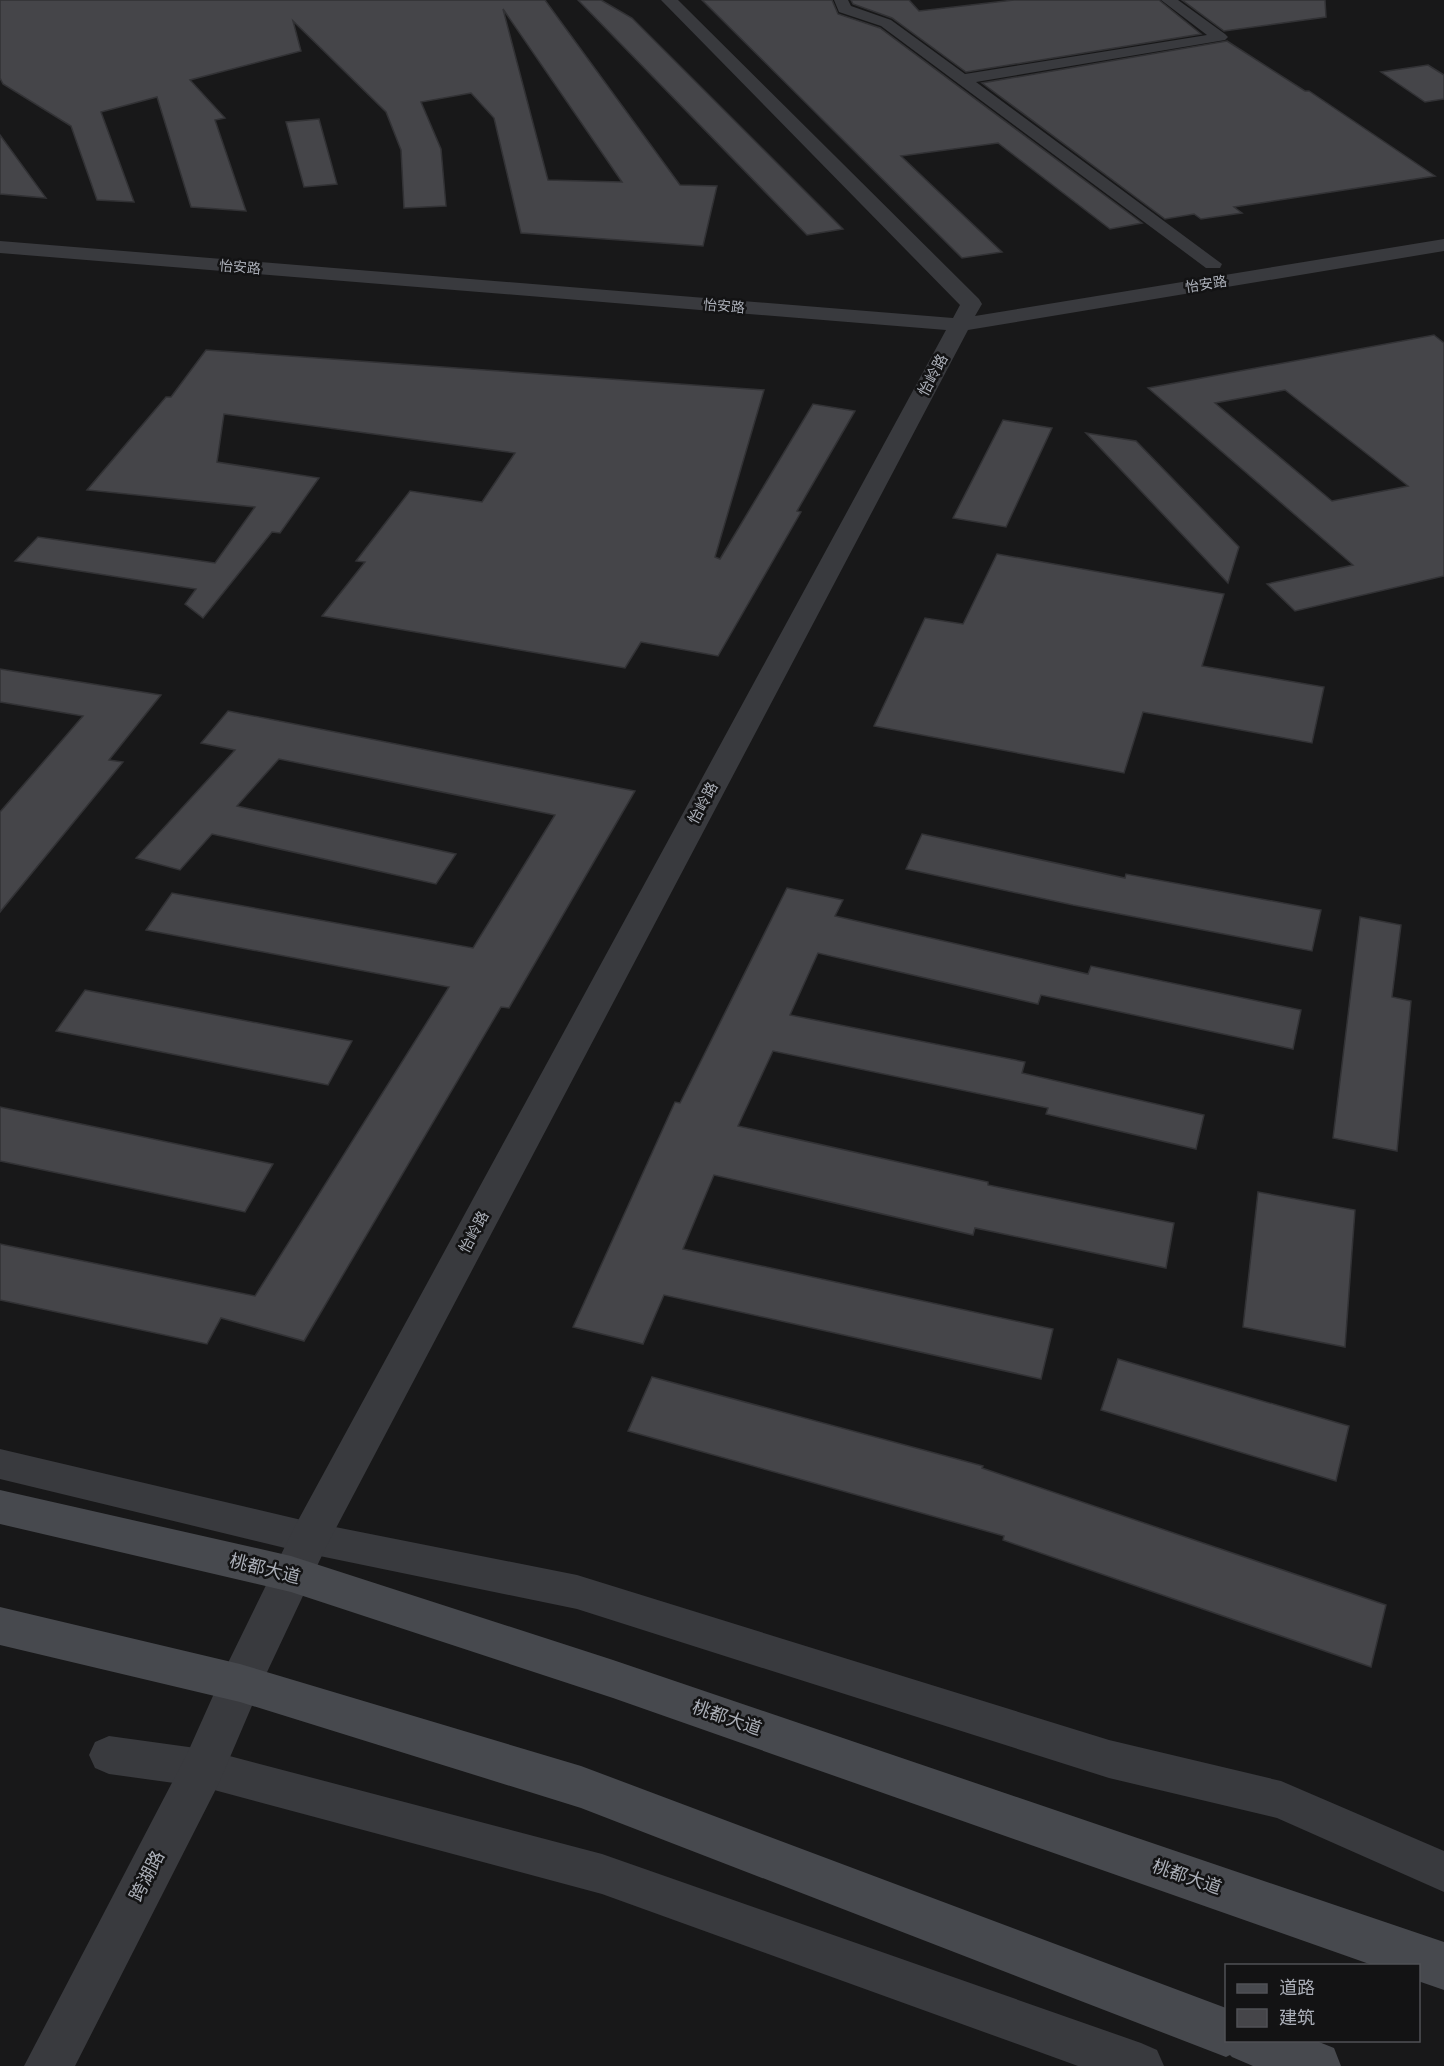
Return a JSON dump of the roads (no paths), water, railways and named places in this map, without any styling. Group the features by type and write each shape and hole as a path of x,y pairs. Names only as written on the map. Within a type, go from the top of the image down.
{"main road":[{"name":"桃都大道","path":"0,1507 301,1556 636,1686 1444,1966"},
{"path":"0,1626 240,1683 581,1787 1225,2031"},
{"path":"1254,2042 1316,2066"}],"street":[{"path":"669,0 965,314"},
{"path":"841,0 844,9 886,23 1213,264"},
{"path":"964,79 1220,37 1168,0"},
{"name":"怡安路","path":"935,301 965,314 1213,264 1444,226"},
{"name":"怡安路","path":"0,229 687,283"},
{"name":"怡安路","path":"0,247 965,314 1444,245"},
{"name":"怡岭路","path":"240,1683 301,1556 965,314"},
{"path":"0,1464 301,1556 577,1592 1110,1759 1281,1800 1444,1872"},
{"name":"跨湖路","path":"49,2066 203,1768 240,1683"},
{"path":"109,1755 203,1768 602,1874 1141,2066"}]}
